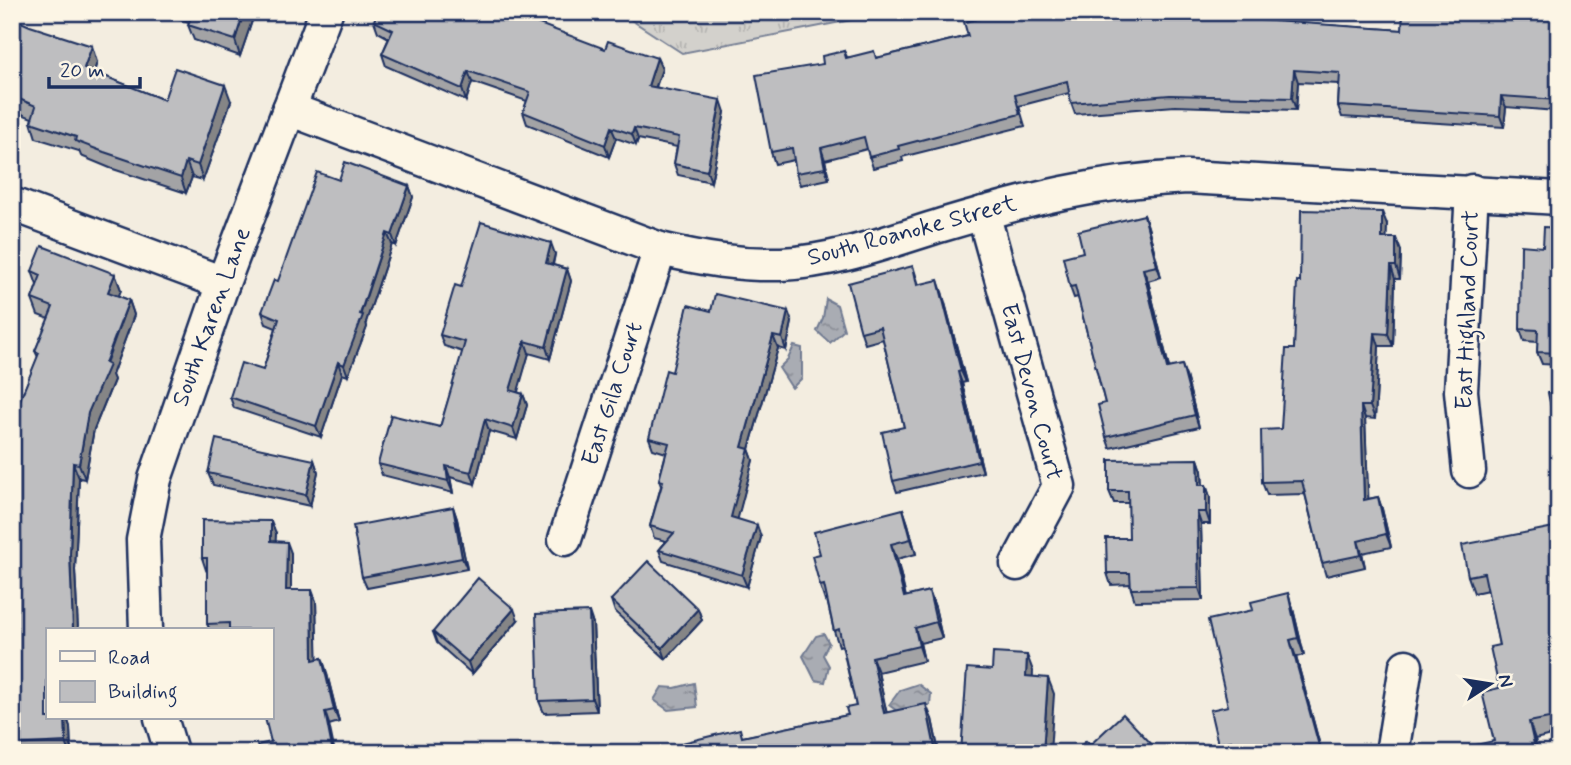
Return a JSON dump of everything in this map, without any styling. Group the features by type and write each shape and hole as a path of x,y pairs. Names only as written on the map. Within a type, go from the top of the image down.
{"street":[{"name":"South Karen Lane","path":"146,628 143,540 155,480 223,284 326,12"},
{"name":"South Roanoke Street","path":"289,108 660,249 722,264 784,264 849,253 1059,192 1128,180 1175,178 1472,191 1559,198"},
{"name":"East Highland Court","path":"1469,471 1461,391 1472,191"},
{"path":"12,204 223,284"},
{"name":"East Devon Court","path":"983,213 1059,486 1017,564"},
{"name":"East Gila Court","path":"565,539 660,249"},
{"path":"1392,753 1406,666"},
{"path":"162,720 171,751"}],"green space":[{"path":"619,12 892,12 682,53"}],"water":[{"path":"826,299 837,305 844,330 830,343 817,331 823,318"},
{"path":"794,346 802,348 802,378 792,388 779,368 788,359"},
{"path":"824,634 829,643 823,655 829,666 825,682 815,680 803,656 816,636"},
{"path":"694,683 697,707 668,710 654,700 662,687 675,688"},
{"path":"918,684 931,694 930,705 916,706 901,714 889,705 900,690"}],"building":[{"path":"193,12 244,12 235,40 188,25"},
{"path":"377,12 508,12 605,49 608,41 657,58 648,86 721,100 707,171 674,164 679,137 634,128 632,134 611,127 605,145 523,112 530,92 468,71 462,89 382,54 393,30 374,21"},
{"path":"1009,12 1246,12 1246,19 1402,30 1403,12 1473,15 1473,12 1513,12 1559,15 1559,116 1556,116 1557,100 1501,96 1500,116 1338,106 1340,73 1294,70 1292,98 1170,95 1071,103 1067,81 1015,95 1020,114 898,146 899,149 869,157 864,137 821,148 825,168 796,173 792,148 771,152 756,75 823,64 822,56 844,51 846,58 874,51 876,58 968,36 964,22"},
{"path":"12,18 92,46 84,68 164,100 175,68 225,85 198,165 186,161 181,178 104,152 75,141 76,137 31,122 36,106 12,96"},
{"path":"345,162 409,186 392,235 387,233 360,314 363,315 344,365 338,362 316,426 230,397 241,363 263,370 279,319 262,312 274,280 278,281 317,172 339,180"},
{"path":"1301,210 1382,212 1382,238 1396,238 1396,266 1391,266 1388,334 1375,333 1370,406 1361,406 1364,500 1378,497 1386,534 1358,541 1361,555 1322,563 1302,481 1262,482 1261,430 1281,429 1286,349 1294,349 1297,281 1300,282"},
{"path":"1144,215 1157,266 1143,269 1167,368 1182,365 1195,415 1106,437 1098,405 1105,403 1075,286 1070,287 1063,257 1083,252 1078,231"},
{"path":"481,222 551,243 546,263 567,269 546,347 525,341 510,390 523,394 513,428 485,419 471,472 446,466 448,481 378,464 391,415 440,427 465,342 440,335 455,285 461,287"},
{"path":"1544,227 1559,228 1559,353 1537,352 1538,330 1520,329 1521,245 1543,247"},
{"path":"42,246 115,274 108,292 129,300 105,363 109,365 88,413 79,464 73,463 70,554 73,628 46,628 46,720 65,720 66,742 12,745 12,424 17,399 20,400 39,353 35,351 53,307 32,299 41,275 32,271"},
{"path":"913,266 917,285 938,280 961,371 958,372 979,461 893,481 882,432 904,427 880,327 861,332 848,283"},
{"path":"715,294 788,311 782,338 773,336 742,447 749,449 731,517 757,525 742,575 659,550 674,533 650,526 663,481 659,480 669,443 649,438 666,370 672,372 688,305 711,311"},
{"path":"1559,391 1559,443 1548,393"},
{"path":"216,439 314,460 306,495 208,473"},
{"path":"1198,459 1199,485 1206,485 1206,512 1197,512 1199,588 1131,589 1130,573 1107,573 1106,538 1129,538 1128,491 1109,491 1109,460"},
{"path":"453,507 462,558 362,577 353,526"},
{"path":"903,509 911,539 891,544 904,597 929,591 936,622 915,628 919,646 872,657 884,713 926,704 936,753 685,753 682,743 740,729 742,737 848,715 846,708 856,706 839,629 834,631 824,585 820,586 812,556 820,554 814,532"},
{"path":"202,520 271,521 271,541 287,542 286,590 312,590 313,660 322,658 334,710 325,712 333,753 259,753 257,745 271,742 266,720 273,720 273,628 229,628 229,623 207,624 207,558 202,558"},
{"path":"1554,527 1559,551 1559,716 1529,722 1536,753 1463,753 1462,748 1494,741 1482,692 1499,688 1490,647 1499,645 1484,573 1468,576 1462,545"},
{"path":"648,561 698,609 662,648 611,600"},
{"path":"478,578 514,609 468,662 433,632"},
{"path":"1288,593 1298,638 1290,640 1321,753 1234,753 1231,741 1218,744 1210,710 1228,706 1208,620 1253,610 1251,602"},
{"path":"589,612 592,699 539,701 536,614"},
{"path":"993,653 1027,655 1026,676 1048,678 1043,753 961,753 967,668 992,670"},
{"path":"1123,714 1160,753 1073,753 1086,741 1090,745"}]}
